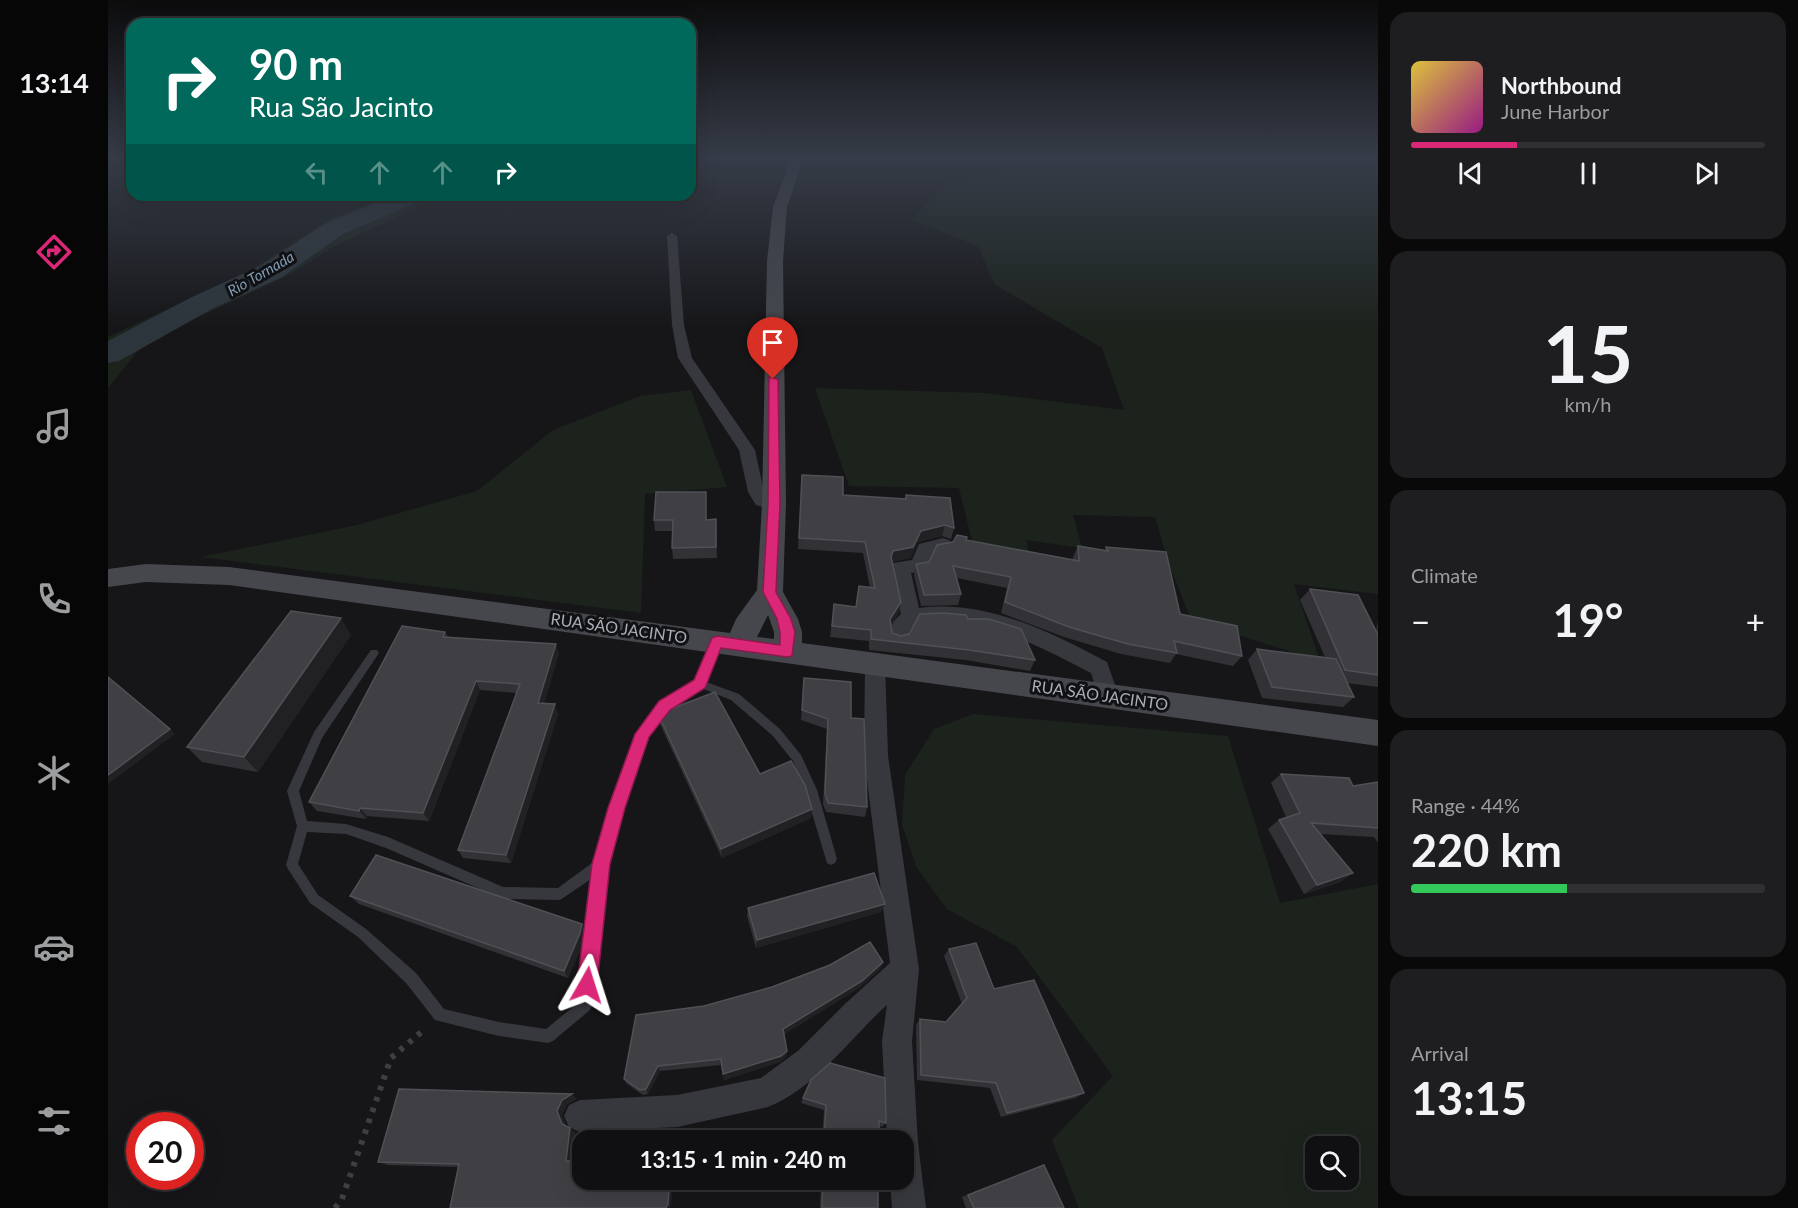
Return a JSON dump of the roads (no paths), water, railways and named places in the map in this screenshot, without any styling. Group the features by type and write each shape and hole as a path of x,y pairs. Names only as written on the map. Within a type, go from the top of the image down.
{"street":[{"path":"779,215 775,261 774,504 770,592 788,632 787,652"},
{"path":"672,236 678,325 685,358 747,450 756,492 762,501 774,504"},
{"path":"911,616 900,568 919,566 925,548 944,547 943,544"},
{"name":"RUA SÃO JACINTO","path":"108,578 146,573 229,576 1378,733"},
{"path":"728,644 746,626 770,592"},
{"path":"899,637 900,627 911,616 948,613 994,621 1054,644 1100,668 1108,696"},
{"path":"875,663 876,756 905,969 897,1041 902,1130"},
{"path":"580,1116 677,1111 768,1092 810,1061 856,1012 905,969"},
{"path":"907,1190 909,1208"}],"lane":[{"path":"374,653 318,735 292,790 303,826 292,865 314,899 362,933 411,978 440,1016 499,1029 548,1036 585,1005 601,864 616,808 642,734 664,705 700,684 728,644"},
{"path":"700,684 735,697 776,732 797,758 812,790 831,859"},
{"path":"303,826 346,829 388,843 502,893 560,894 601,864"}],"waterway":[{"name":"Rio Tornada","path":"108,354 202,303 272,271 334,229 366,215"}]}
